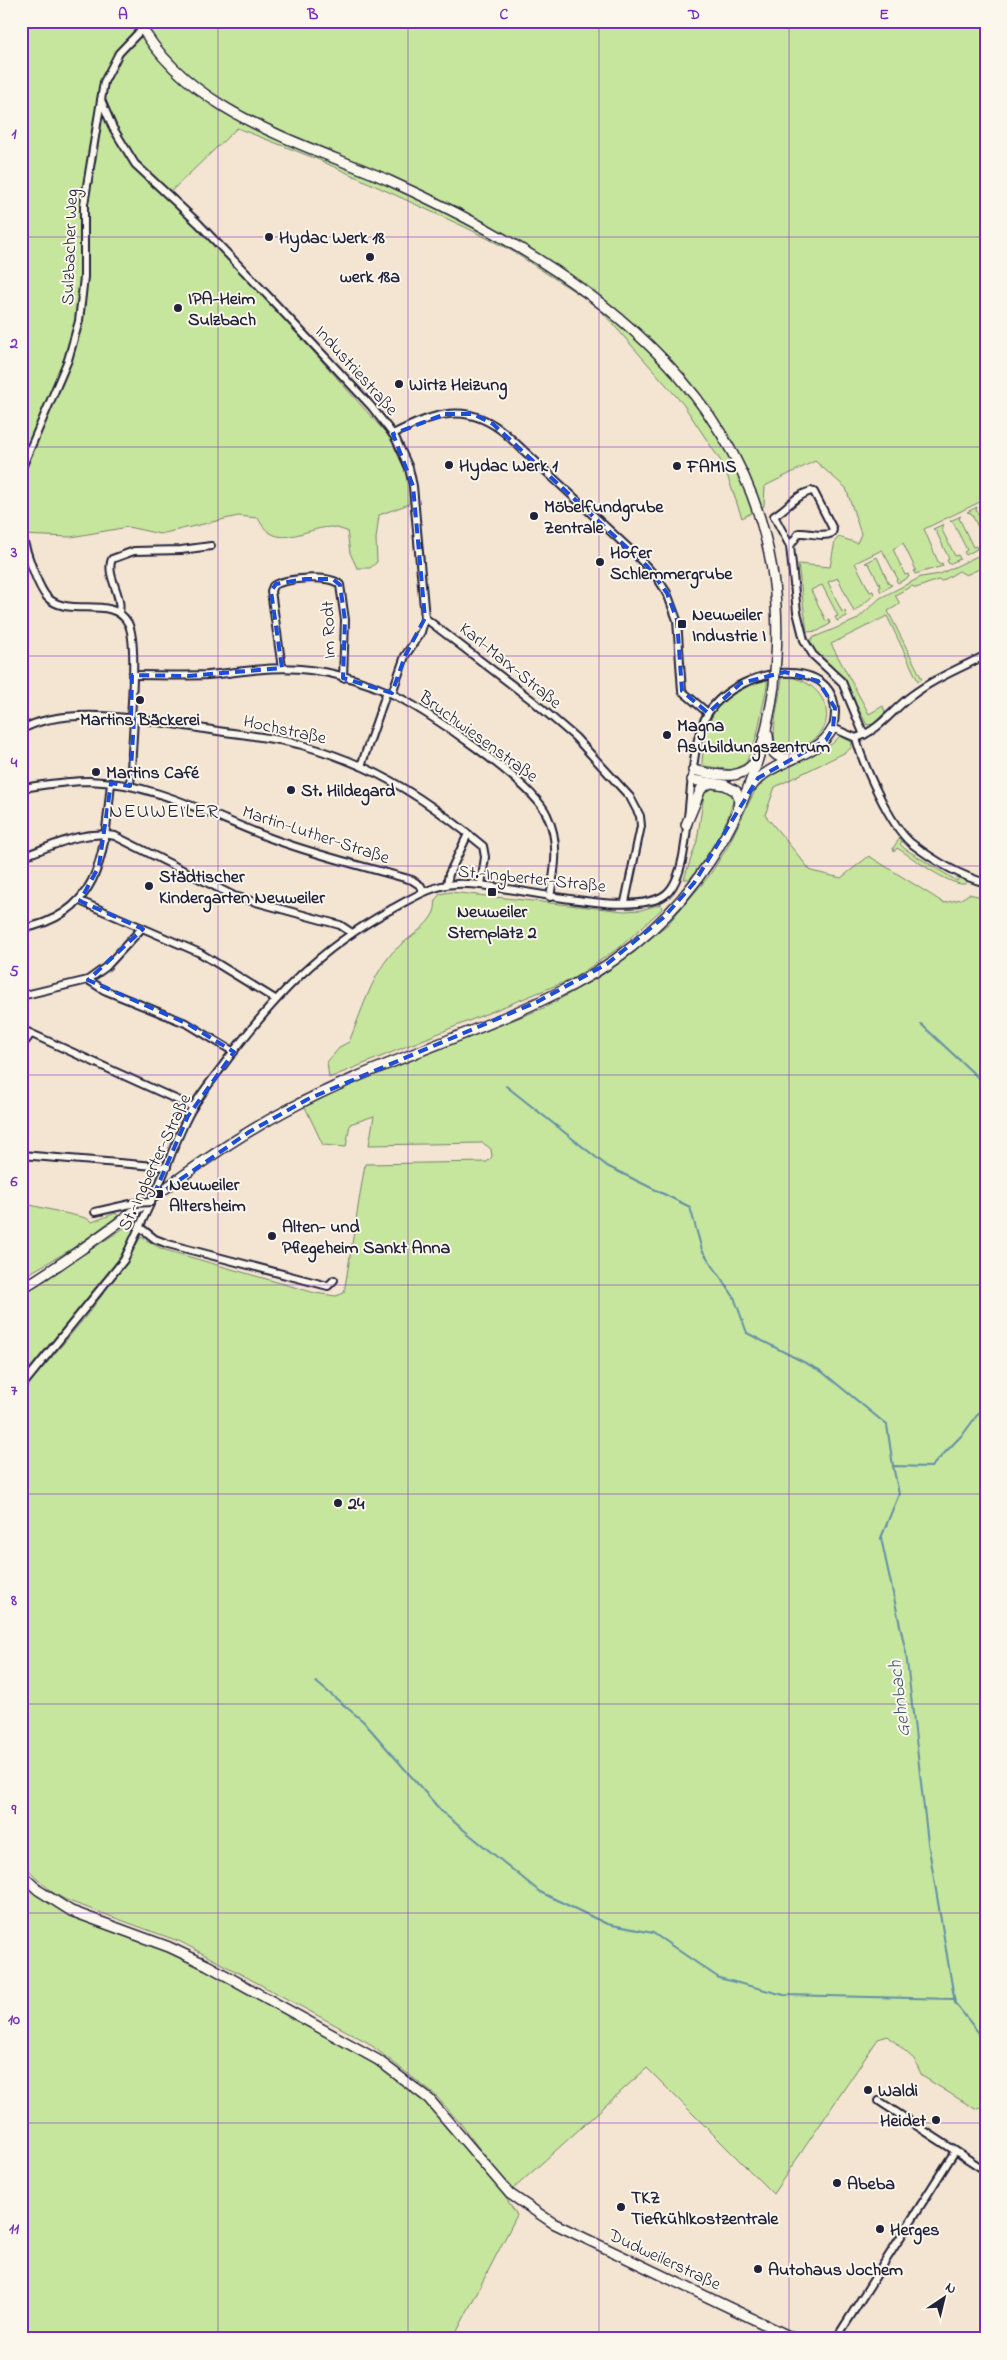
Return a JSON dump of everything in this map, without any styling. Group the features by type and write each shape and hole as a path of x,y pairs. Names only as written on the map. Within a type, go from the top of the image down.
{"main road":[{"path":"21,1289 48,1273 212,1156 282,1112 358,1076 573,986 607,964 644,935 680,900 711,860 736,817 748,792 761,753 774,686 777,621 775,587 771,562 756,505 741,470 712,420 687,386 636,332 606,306 573,282 502,237 390,182 258,124 219,103 175,70 140,25"},
{"path":"767,727 768,742 775,755 783,758 798,756"},
{"path":"748,792 764,773 821,744 833,728"},
{"path":"693,775 737,775 750,768 761,753"},
{"path":"693,775 710,783 725,785 736,791 739,799 736,817"},
{"path":"686,825 701,789 710,783"},
{"path":"21,1286 48,1273"},
{"name":"Dudweilerstraße","path":"21,1874 38,1890 71,1911 169,1947 207,1965 378,2060 429,2099 500,2183 523,2204 553,2223 795,2339"}],"street":[{"name":"Sulzbacher Weg","path":"21,470 68,360 80,321 84,277 84,204 104,82 113,63 140,25"},
{"name":"Industriestraße","path":"102,100 113,128 135,164 230,256 371,406 393,434 431,417 460,413 485,419 506,434 636,555 658,579 667,594 677,620 682,691 708,713"},
{"path":"393,434 402,451 413,486 426,618"},
{"path":"790,546 799,533 806,532 827,536 832,533 833,529 814,492 811,491 795,498 788,507 774,516 790,546 797,612 804,640 813,654 842,682 864,735"},
{"path":"21,533 41,588 53,602 119,612"},
{"path":"130,786 133,719 131,629 119,612 119,600 110,566 112,559 134,551 181,550 211,546"},
{"name":"Im Rodt","path":"282,668 271,591 273,586 304,579 333,579 340,585 345,620 343,678"},
{"name":"Bruchwiesenstraße","path":"361,766 389,692 405,656 421,632 426,618"},
{"name":"Karl-Marx-Straße","path":"426,618 557,721 591,753 630,797 640,816 641,831 625,902"},
{"path":"708,713 723,696 750,678 769,673 798,673 818,681 829,693 835,708 833,728 856,738 881,725 898,706 930,683 986,655"},
{"name":"Bruchwiesenstraße","path":"132,675 188,676 282,668 311,670 389,692 428,714 509,773 540,803 547,814 555,842 554,872 550,897"},
{"name":"St.-Ingberter-Straße","path":"21,1387 124,1260 141,1228 193,1107 275,999 324,954 352,932 423,892 448,884 481,885 550,897 625,902 652,901 669,892 680,872 698,739 708,713"},
{"name":"Hochstraße","path":"21,730 48,719 86,716 133,719 292,743 320,750 361,766 401,786 468,834 485,850 481,885"},
{"path":"856,738 861,759 871,781 906,837 946,865 986,883"},
{"name":"Martin-Luther-Straße","path":"21,788 72,782 111,783 130,786 172,797 242,828 316,854 412,880 420,886 423,892"},
{"path":"21,929 58,918 80,900 94,879 106,834 111,783"},
{"path":"21,857 84,836 106,834 128,841 219,890 340,925 352,932"},
{"path":"448,884 449,874 468,834"},
{"path":"80,900 214,960 275,999"},
{"path":"21,996 88,980 106,966 142,928"},
{"path":"88,980 104,990 188,1024 234,1052"},
{"path":"21,1029 193,1107"},
{"path":"21,1047 31,1034"},
{"path":"21,1155 167,1167"},
{"path":"94,1212 135,1203 151,1202"},
{"path":"141,1228 155,1239 225,1260 328,1286 334,1280"},
{"path":"879,2101 986,2171"},
{"path":"836,2339 955,2151"}],"highlighted area":[{"path":"445,414 473,414 493,424 647,566 667,593 677,620 682,691 708,713 741,683 785,672 818,681 835,708 833,728 826,740 758,778 694,883 664,917 607,964 537,1002 308,1099 249,1132 152,1199 188,1116 234,1052 188,1024 88,980 143,929 80,901 99,866 111,783 130,786 134,719 131,719 132,675 188,676 282,668 271,591 276,584 305,579 333,579 340,585 345,620 343,678 392,693 405,656 425,618 413,486 393,434"}],"green space":[{"path":"21,21 986,21 986,499 924,529 939,564 942,563 943,566 915,574 914,571 916,570 903,543 893,549 905,575 908,574 909,577 898,583 896,580 898,579 882,550 855,563 870,592 873,591 874,595 854,612 838,578 828,582 842,612 845,611 847,616 837,621 835,617 838,616 822,585 811,590 826,621 829,620 830,624 818,631 807,632 798,564 830,567 835,541 839,537 857,543 861,534 846,488 815,461 765,486 764,506 742,518 724,466 683,404 597,306 512,251 467,228 317,159 237,128 165,197 223,253 386,433 396,449 407,476 409,504 379,515 376,539 377,562 370,568 357,568 350,553 347,531 331,527 290,536 281,536 273,534 265,528 258,518 238,516 160,534 128,527 71,537 21,535"},
{"path":"977,507 976,510 986,529 986,545 984,546 982,543 985,541 971,513 967,512"},
{"path":"961,516 959,518 973,547 976,546 977,549 966,555 964,552 967,550 953,522 950,521"},
{"path":"944,524 941,528 955,556 958,555 960,559 949,564 947,560 949,559 936,531 933,529"},
{"path":"986,552 986,566 966,575 959,571 942,581 938,580 916,588 912,586 895,595 900,604 888,611 922,679 918,681 887,616 831,644 869,714 883,706 885,712 874,724 867,725 843,680 814,652 810,643 812,638 856,620 880,598 921,577 940,574"},
{"path":"877,557 889,584 892,585 881,592 879,588 881,587 869,564 865,563"},
{"path":"782,677 797,679 810,685 819,694 825,705 827,717 823,728 815,739 801,747 787,750 778,749 774,735"},
{"path":"756,680 767,680 767,686 757,735 746,763 732,770 705,766 702,764 706,735 718,706 731,693"},
{"path":"840,736 852,742 851,748 775,787 765,815 811,871 841,878 869,856 944,903 961,899 969,894 986,898 986,2105 975,2109 922,2076 914,2059 888,2036 878,2039 773,2194 647,2068 511,2191 460,2123 435,2095 367,2042 181,1942 66,1900 52,1892 21,1863 21,1393 100,1298 141,1237 162,1249 315,1293 336,1296 344,1293 365,1164 487,1162 492,1157 491,1149 483,1143 369,1145 374,1116 350,1124 346,1147 323,1145 305,1107 345,1087 546,1007 602,975 667,925 709,876 727,848 761,778 832,744"},
{"path":"705,787 731,791 734,796 727,819 717,840 690,879 684,879 697,841"},
{"path":"900,838 904,839 900,844 905,849 957,881 961,873 968,876 965,884 940,876 897,848 894,852 893,848"},
{"path":"450,892 624,911 641,910 661,904 662,909 620,947 574,978 329,1078 327,1062 341,1046 349,1042 367,996 384,963 397,948 427,923 435,908 435,900 440,894"},
{"path":"26,1204 86,1218 92,1222 116,1213 118,1216 70,1250 21,1278 21,1209"},
{"path":"132,1225 133,1235 117,1261 21,1379 21,1295 127,1226"},
{"path":"21,1880 38,1896 64,1911 159,1947 206,1968 371,2059 406,2083 429,2105 502,2192 517,2215 453,2339 21,2339"}],"waterway":[{"path":"921,1024 986,1085"},
{"path":"506,1086 607,1166 690,1207 702,1250 734,1297 747,1333 821,1371 887,1425 893,1466"},
{"name":"Gehnbach","path":"986,1403 964,1433 931,1467 893,1466 899,1494 881,1538 906,1653 928,1843 955,2003 986,2042"},
{"path":"316,1682 363,1721 443,1813 540,1892 607,1924 653,1933 719,1978 784,1995 954,1999"}],"place":[{"name":"Hydac Werk 18","path":"269,237"},
{"name":"werk 18a","path":"370,257"},
{"name":"IPA-Heim Sulzbach","path":"178,308"},
{"name":"Wirtz Heizung","path":"399,384"},
{"name":"Hydac Werk 1","path":"449,465"},
{"name":"FAMIS","path":"677,466"},
{"name":"Möbelfundgrube Zentrale","path":"534,516"},
{"name":"Hofer Schlemmergrube","path":"600,562"},
{"name":"Neuweiler Industrie I","path":"682,624"},
{"name":"Martins Bäckerei","path":"140,700"},
{"name":"Magna Asubildungszentrum","path":"667,735"},
{"name":"Martins Café","path":"96,772"},
{"name":"St. Hildegard","path":"291,790"},
{"name":"Städtischer Kindergarten Neuweiler","path":"149,886"},
{"name":"Neuweiler Sternplatz 2","path":"492,892"},
{"name":"Neuweiler Altersheim","path":"159,1194"},
{"name":"Alten- und Pflegeheim Sankt Anna","path":"272,1236"},
{"name":"24","path":"338,1503"},
{"name":"Waldi","path":"868,2090"},
{"name":"Heidet","path":"936,2120"},
{"name":"Abeba","path":"837,2183"},
{"name":"TKZ Tiefkühlkostzentrale","path":"621,2207"},
{"name":"Herges","path":"880,2229"},
{"name":"Autohaus Jochem","path":"758,2269"}],"district":[{"name":"NEUWEILER","path":"164,810"}]}
